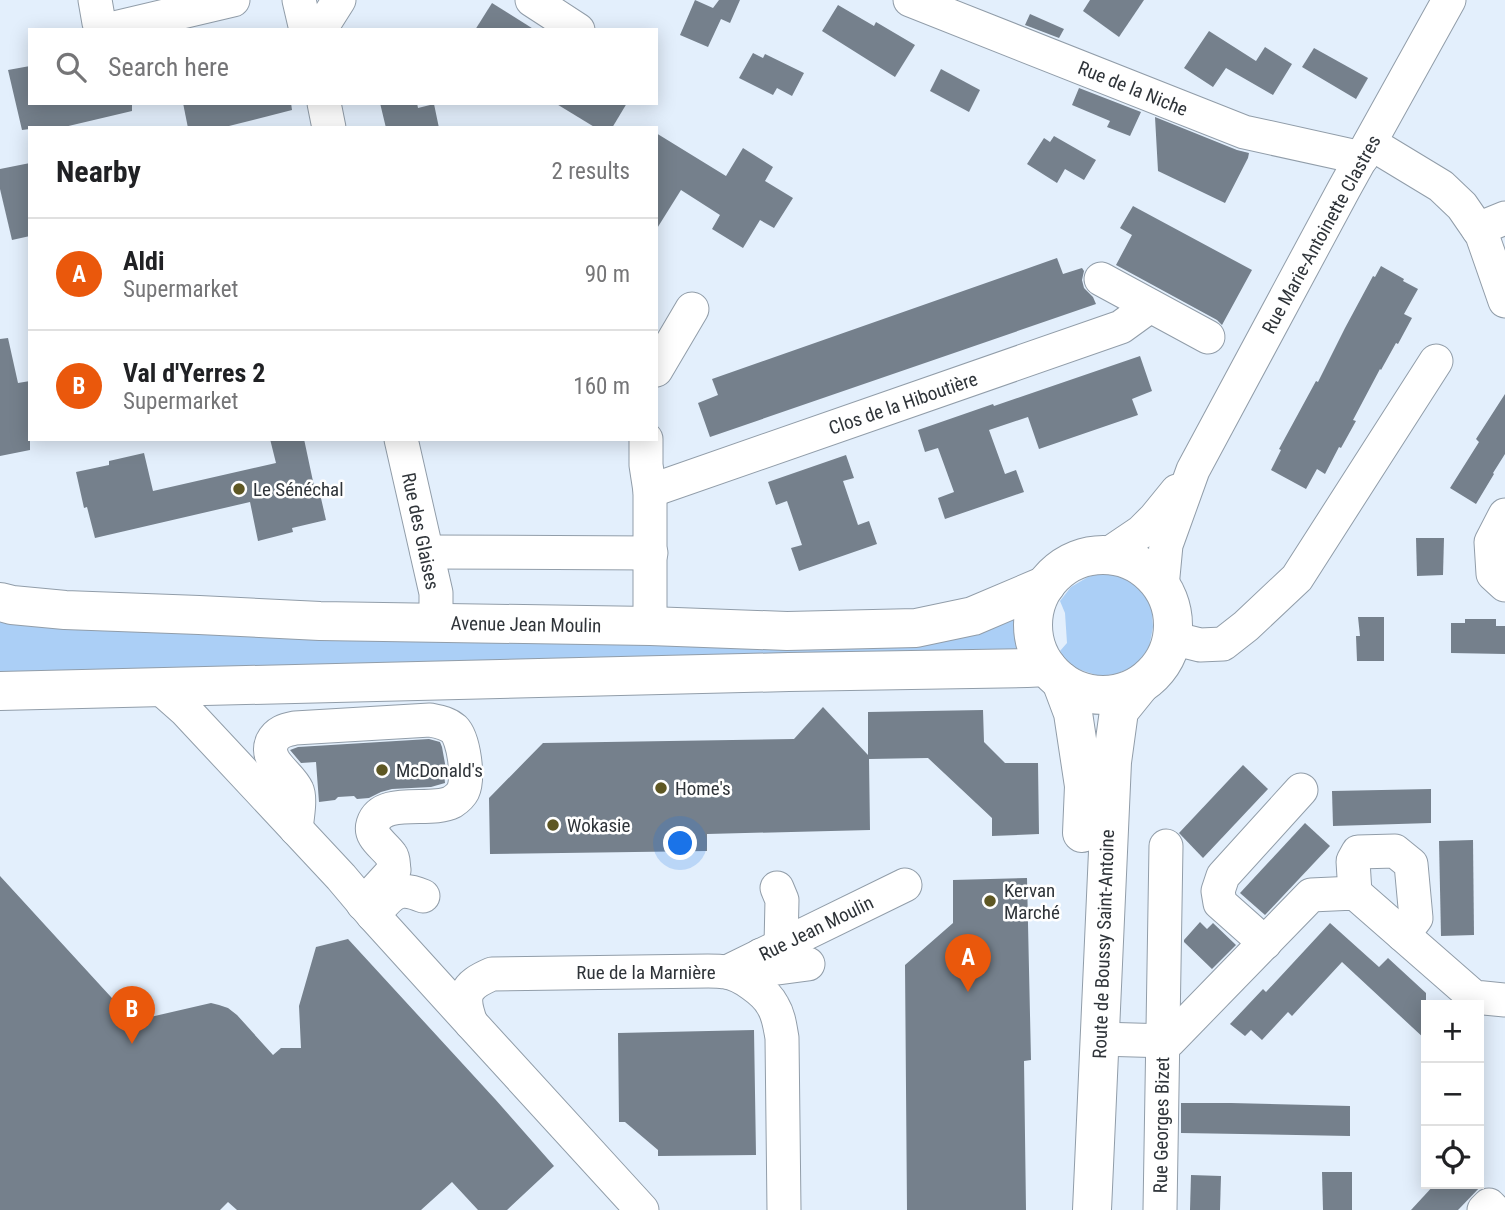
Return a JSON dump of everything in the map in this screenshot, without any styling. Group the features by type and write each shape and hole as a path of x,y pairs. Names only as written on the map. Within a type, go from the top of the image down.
{"main road":[{"path":"0,691 1027,668 1054,674 1076,689 1091,694 1108,695 1125,692 1140,685 1151,677 1168,652 1173,620 1170,603 1162,587 1148,571 1129,560 1107,555 1091,556 1062,569 1046,585 1037,604 1034,626 1037,648 1054,674"},
{"name":"Avenue Jean Moulin","path":"0,601 12,605 65,610 320,621 787,631 916,628 973,616 1046,585"},
{"name":"Route de Boussy Saint-Antoine","path":"1054,674 1073,713 1084,786 1070,1210"},
{"name":"Route de Boussy Saint-Antoine","path":"1092,1210 1112,762 1119,711 1140,685"}],"street":[{"path":"95,0 99,23 108,28"},
{"path":"114,28 233,0"},
{"path":"299,0 306,28"},
{"path":"321,28 339,0"},
{"path":"532,0 575,28"},
{"name":"Rue de la Niche","path":"910,0 1244,132 1366,151 1441,186 1462,206 1491,224 1482,235 1505,301"},
{"name":"Rue Marie-Antoinette Clastres","path":"1162,587 1166,545 1193,470 1449,0"},
{"path":"324,105 329,126"},
{"path":"1101,279 1208,337"},
{"name":"Clos de la Hiboutière","path":"650,491 1121,327 1150,306"},
{"path":"658,366 692,309"},
{"path":"1172,638 1199,645 1223,644 1297,578 1436,361"},
{"name":"Rue des Glaises","path":"401,441 436,593 436,623"},
{"path":"646,441 650,491 650,626"},
{"name":"Rue Marie-Antoinette Clastres","path":"1107,555 1141,532 1156,518 1193,470"},
{"path":"1505,515 1491,542 1493,573 1505,585"},
{"path":"428,552 650,553"},
{"path":"160,688 186,711 341,877 642,1210"},
{"path":"296,829 299,796 296,787 276,764 271,753 271,744 283,730 430,720 444,722 456,730 462,740 466,780 462,793 452,802 439,806 392,808 380,813 372,825 373,834 393,857 394,870 368,910"},
{"path":"1265,943 1220,903 1218,891 1223,876 1301,790"},
{"name":"Rue Georges Bizet","path":"1160,1210 1166,846"},
{"path":"1355,893 1353,861 1358,852 1395,851 1411,864 1416,918 1403,935"},
{"name":"Rue Jean Moulin","path":"727,972 782,958 905,885"},
{"path":"777,888 782,900 782,958 772,1003 779,1020 794,1039 784,1210"},
{"path":"368,910 403,890 423,896"},
{"path":"1099,1039 1169,1041 1311,895 1355,893 1474,997 1505,1000"},
{"name":"Rue de la Marnière","path":"471,1023 465,1008 466,994 470,986 492,974 727,972 743,978 772,1003"},
{"path":"1484,1210 1489,1205 1494,1210"}],"shaded area":[{"path":"1109,571 1127,574 1142,582 1151,599 1153,627 1149,648 1135,666 1116,674 1099,676 1069,666 1060,651 1067,643 1065,613 1060,601 1071,587 1088,577"},
{"path":"1019,613 1022,657 0,674 0,617"}],"building":[{"path":"695,0 713,8 719,0 740,0 730,23 721,19 708,47 680,35"},
{"path":"1090,0 1144,0 1119,37 1083,11"},
{"path":"492,3 532,28 476,28"},
{"path":"838,5 874,26 876,22 915,45 895,77 822,31"},
{"path":"1030,14 1064,29 1059,38 1025,25"},
{"path":"1209,31 1256,61 1265,47 1292,64 1273,95 1226,68 1213,87 1184,68"},
{"path":"1314,48 1368,78 1356,99 1302,67"},
{"path":"753,53 763,58 765,54 804,73 792,96 777,88 773,95 739,78"},
{"path":"28,66 28,105 132,105 132,111 68,126 28,126 28,129 22,130 8,70"},
{"path":"941,69 980,90 969,112 930,91"},
{"path":"1079,88 1141,112 1130,136 1107,127 1110,121 1072,105"},
{"path":"183,105 291,105 292,110 229,126 188,126"},
{"path":"380,105 417,105 418,108 434,105 439,126 386,126"},
{"path":"558,105 626,105 613,126 593,126"},
{"path":"1155,117 1249,153 1225,203 1158,171"},
{"path":"658,134 726,176 743,148 773,167 765,181 793,198 774,228 760,220 743,248 712,229 720,215 681,190 658,227"},
{"path":"1054,136 1096,160 1084,180 1065,169 1057,183 1027,164 1044,138 1050,142"},
{"path":"28,163 28,236 12,240 0,189 0,169"},
{"path":"1133,206 1252,270 1222,325 1116,265 1132,235 1120,228"},
{"path":"1057,258 1063,274 1082,268 1084,288 1096,304 710,437 698,403 718,395 712,379"},
{"path":"1381,266 1418,289 1404,314 1412,318 1380,369 1353,420 1356,421 1325,474 1317,469 1306,489 1271,470 1281,450 1279,449 1316,381 1318,382 1373,276 1375,277"},
{"path":"8,338 18,383 28,381 30,450 0,456 0,339"},
{"path":"1140,356 1152,391 1132,399 1138,415 1039,449 1028,417 989,430 1005,474 1016,470 1024,492 945,519 938,498 954,492 938,448 925,452 918,430"},
{"path":"1505,394 1505,454 1476,504 1450,488 1479,442 1476,439"},
{"name":"Le Sénéchal","path":"270,441 304,441 314,486 318,485 326,520 292,528 293,532 258,541 250,502 95,538 87,507 84,508 76,472 109,465 109,461 144,453 153,491 276,463"},
{"path":"846,455 854,478 843,481 858,525 869,521 877,544 799,571 791,548 802,545 787,501 776,505 768,482"},
{"path":"1416,538 1444,538 1443,575 1417,576"},
{"path":"1358,617 1384,617 1384,661 1357,661 1356,636 1360,636"},
{"path":"1465,619 1496,619 1496,626 1505,626 1505,654 1451,653 1451,623 1465,623"},
{"path":"823,707 868,755 868,712 983,710 984,742 1005,763 1038,763 1039,834 992,836 992,818 928,758 869,759 870,830 707,834 707,851 490,854 489,798 543,743 794,739"},
{"name":"McDonald's","path":"429,739 440,742 442,747 446,769 445,783 431,787 392,789 369,798 357,799 354,796 338,797 335,800 319,802 316,762 301,763 290,750 298,747"},
{"path":"1243,765 1268,789 1203,858 1179,833"},
{"path":"1431,789 1431,823 1333,826 1332,791"},
{"path":"1305,823 1330,846 1265,915 1240,893"},
{"path":"1473,840 1474,935 1441,936 1439,841"},
{"path":"0,876 133,1021 211,1003 228,1008 237,1015 273,1055 281,1048 301,1048 299,1006 316,947 348,939 554,1166 507,1210 478,1210 452,1182 421,1210 237,1210 228,1202 220,1210 0,1210"},
{"path":"1027,878 1031,1060 1024,1061 1026,1210 907,1210 905,965 953,923 953,880"},
{"path":"1200,922 1207,929 1213,923 1236,945 1212,969 1184,942"},
{"path":"1330,923 1379,967 1388,958 1426,993 1426,1000 1421,1000 1421,1035 1342,962 1292,1016 1288,1012 1262,1040 1251,1030 1245,1036 1230,1024 1263,989 1266,992"},
{"path":"754,1030 756,1155 658,1156 658,1150 625,1122 619,1122 618,1033"},
{"path":"1181,1103 1350,1106 1350,1136 1181,1133"},
{"path":"1322,1172 1352,1172 1352,1210 1323,1210"},
{"path":"1191,1175 1221,1176 1220,1210 1190,1210"},
{"path":"1430,1189 1478,1189 1458,1210 1411,1210"}],"place":[{"name":"Le Sénéchal","path":"239,489"},
{"name":"McDonald's","path":"382,770"},
{"name":"Home's","path":"661,788"},
{"name":"Wokasie","path":"553,825"},
{"name":"Kervan Marché","path":"990,901"},
{"name":"Aldi","path":"968,992"},
{"name":"Val d'Yerres 2","path":"132,1044"}]}
